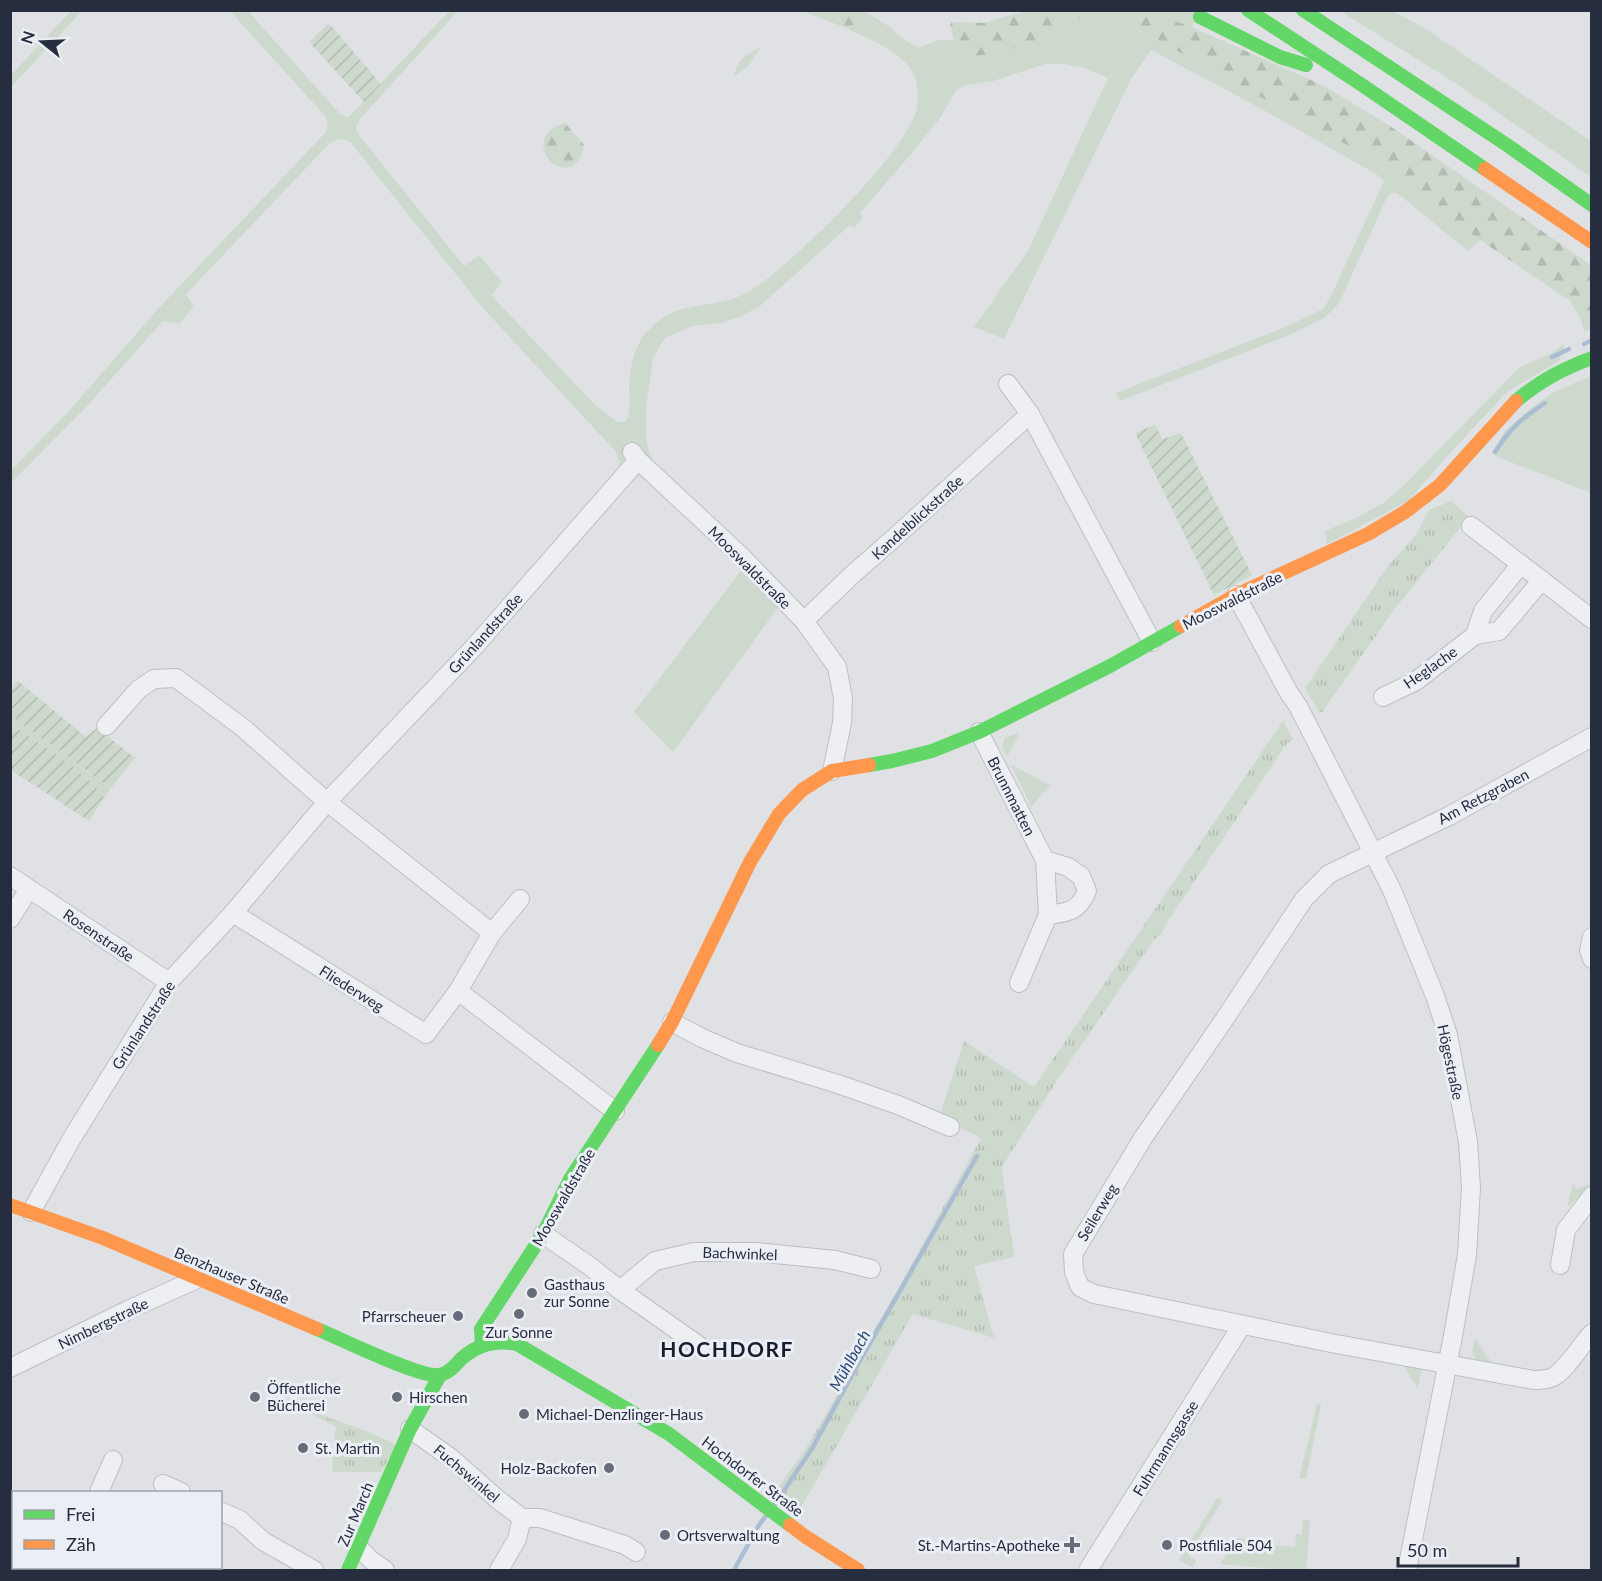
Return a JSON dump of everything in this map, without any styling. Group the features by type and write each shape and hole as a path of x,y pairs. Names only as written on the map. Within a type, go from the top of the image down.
{"main road":[{"path":"1248,10 1592,242"},
{"path":"1303,10 1507,145 1592,205"},
{"path":"1200,17 1280,57 1362,85"},
{"name":"Mooswaldstraße","path":"482,1344 481,1329 543,1234 570,1179 672,1022 750,862 779,814 802,790 832,771 892,761 932,751 980,732 1110,666 1236,595 1368,534 1405,512 1440,485 1513,404 1537,384 1592,358"},
{"name":"Benzhauser Straße","path":"10,1205 103,1238 414,1370 440,1375"},
{"name":"Hochdorfer Straße","path":"482,1344 505,1341 517,1344 669,1434 806,1537 858,1570"},
{"path":"440,1375 453,1368 465,1355 482,1344"},
{"name":"Zur March","path":"348,1570 410,1429 440,1375"}],"street":[{"path":"1008,384 1030,414 1152,642"},
{"name":"Kandelblickstraße","path":"804,621 1030,414"},
{"name":"Mooswaldstraße","path":"634,456 740,555 804,621 837,667 843,698 842,723 832,771"},
{"name":"Grünlandstraße","path":"31,1212 72,1138 169,982 233,913 327,802 476,645 634,456"},
{"path":"1471,526 1592,619"},
{"path":"1475,635 1483,611 1521,564"},
{"name":"Heglache","path":"1383,697 1416,681 1475,635 1499,631 1542,580"},
{"name":"Högestraße","path":"1236,595 1298,706 1392,890 1435,996 1448,1035 1468,1142 1471,1188 1467,1254 1407,1570"},
{"path":"106,726 139,689 154,679 176,678 242,727 327,802 492,933"},
{"name":"Brunnmatten","path":"980,732 1045,860 1048,915 1019,983"},
{"name":"Am Retzgraben","path":"1373,852 1449,816 1592,737"},
{"name":"Seilerweg","path":"1373,852 1329,874 1304,899 1143,1138 1073,1254 1074,1272 1080,1287 1094,1294 1335,1344 1447,1364"},
{"path":"1045,860 1068,867 1081,876 1087,891 1082,902 1070,912 1048,915"},
{"name":"Rosenstraße","path":"10,876 169,982"},
{"path":"10,919 29,889"},
{"name":"Fliederweg","path":"233,913 426,1034 458,991 492,933 520,899"},
{"path":"1592,937 1589,950 1592,959"},
{"path":"458,991 615,1111"},
{"path":"672,1022 737,1053 898,1105 950,1127"},
{"path":"1560,1265 1566,1230 1592,1196"},
{"path":"543,1234 701,1347"},
{"name":"Bachwinkel","path":"620,1290 655,1261 694,1252 756,1252 835,1260 871,1269"},
{"name":"Nimbergstraße","path":"10,1368 197,1279"},
{"name":"Fuhrmannsgasse","path":"1088,1570 1242,1325"},
{"path":"1447,1364 1543,1380 1561,1371 1592,1333"},
{"name":"Fuchswinkel","path":"410,1429 452,1458 522,1518"},
{"path":"99,1491 113,1460"},
{"path":"163,1484 179,1491"},
{"path":"222,1512 240,1520 262,1541 314,1570"},
{"path":"499,1570 517,1539 522,1518 540,1518 626,1545 636,1552"},
{"path":"359,1548 385,1570"}],"green space":[{"path":"1029,10 1087,11 1078,20 1030,43 1000,53 974,56 973,42 958,43 954,40 950,25 952,22 983,23"},
{"path":"1143,10 1192,27 1322,85 1387,124 1591,265 1591,330 1584,332 1581,319 1570,301 1480,240 1367,156 1134,27"},
{"path":"71,11 82,11 11,87 11,75"},
{"path":"230,11 248,11 340,114 347,117 449,11 458,11 360,119 356,128 358,134 464,266 479,255 502,282 491,295 596,406 618,422 625,422 629,415 632,365 639,344 650,329 672,313 741,296 768,278 845,207 892,152 909,128 918,102 917,84 912,71 887,48 846,28 872,16 918,48 938,40 954,40 958,43 973,42 974,56 1078,20 1087,11 1143,11 1135,28 1367,156 1480,240 1468,251 1397,193 1392,193 1387,197 1341,299 1325,317 1292,334 1120,401 1116,393 1283,328 1323,309 1384,181 1376,174 1251,103 1151,50 1131,79 1004,339 974,327 1028,251 1108,78 1085,68 1065,64 1045,64 993,81 957,89 940,118 860,213 863,218 854,228 850,225 760,306 742,316 721,323 692,326 667,337 653,358 646,408 646,438 655,465 747,549 735,560 644,477 638,476 631,479 425,692 617,472 619,463 616,452 482,307 348,141 340,139 328,145 186,294 194,307 179,324 163,321 88,405 11,483 11,470 69,411 156,311 325,133 328,126 326,117"},
{"path":"802,11 863,11 872,16 846,28"},
{"path":"1143,11 1198,11 1192,27"},
{"path":"1340,11 1393,11 1426,29 1591,141 1591,177 1457,84"},
{"path":"329,23 381,84 364,102 309,42"},
{"path":"761,47 749,65 734,77 740,61"},
{"path":"565,123 584,145 579,159 571,166 562,168 547,157 544,139 551,130"},
{"path":"1565,343 1559,361 1507,392 1408,501 1327,544 1325,531 1385,502 1520,367 1552,353"},
{"path":"1591,376 1591,493 1497,457 1492,452 1505,431 1530,409 1552,393"},
{"path":"1155,425 1163,439 1181,433 1252,575 1214,595 1135,433"},
{"path":"1451,501 1469,517 1394,610 1322,712 1319,712 1305,688 1388,566 1416,535 1429,510"},
{"path":"742,569 779,606 673,752 634,712"},
{"path":"18,681 86,737 97,728 135,758 111,788 11,716 10,690"},
{"path":"11,716 111,788 104,798 75,769 11,724"},
{"path":"1283,721 1293,739 1285,746 1162,933 1153,941 1058,1079 1003,1165 1014,1257 974,1266 994,1338 913,1314 797,1514 772,1496 805,1450 901,1284 981,1138 939,1117 964,1041 1034,1087"},
{"path":"10,724 61,758 97,789 104,798 89,821 11,770"},
{"path":"1020,732 1007,757 1002,747 1005,738"},
{"path":"1010,764 1050,785 1031,807 1013,769"},
{"path":"1573,1183 1576,1189 1591,1184 1591,1187 1567,1207"},
{"path":"1475,1339 1492,1363 1477,1361 1472,1352"},
{"path":"1401,1362 1422,1367 1418,1389"},
{"path":"1317,1404 1321,1405 1306,1479 1299,1478"},
{"path":"310,1411 397,1445 381,1472 332,1472 333,1456 342,1456 342,1446 334,1443 336,1427 311,1414"},
{"path":"1217,1498 1222,1501 1188,1555 1196,1561 1193,1568 1179,1560"},
{"path":"1303,1520 1310,1521 1306,1570 1220,1564 1237,1538 1250,1540 1250,1544 1295,1547 1296,1534 1302,1534"}],"waterway":[{"path":"1584,344 1592,340"},
{"path":"1552,357 1569,349"},
{"path":"1495,452 1517,424 1545,403"},
{"name":"Mühlbach","path":"775,1504 813,1447 977,1156"},
{"name":"Mühlbach","path":"734,1570 765,1517"}],"traffic: fast":[{"path":"1248,10 1485,169"},
{"path":"1303,10 1507,145 1592,205"},
{"path":"1200,17 1280,57 1306,65"},
{"path":"1516,401 1552,376 1592,358"},
{"path":"869,765 932,751 979,732 1110,666 1181,626"},
{"path":"482,1344 481,1329 543,1234 570,1179 658,1045"},
{"path":"317,1329 398,1364 439,1375 449,1371 467,1354 487,1344 517,1344 669,1434 790,1525"},
{"path":"348,1570 410,1429 440,1375"}],"traffic: slow":[{"path":"1485,169 1592,242"},
{"path":"1181,626 1236,595 1368,534 1405,512 1440,485 1516,401"},
{"path":"658,1045 672,1022 750,862 779,814 802,790 832,771 869,765"},
{"path":"10,1205 103,1238 317,1329"},
{"path":"790,1525 858,1570"}],"place":[{"name":"Gasthaus zur Sonne","path":"532,1293"},
{"name":"Zur Sonne","path":"519,1314"},
{"name":"Pfarrscheuer","path":"458,1316"},
{"name":"Öffentliche Bücherei","path":"255,1397"},
{"name":"Hirschen","path":"397,1397"},
{"name":"Michael-Denzlinger-Haus","path":"524,1414"},
{"name":"St. Martin","path":"303,1448"},
{"name":"Holz-Backofen","path":"609,1468"},
{"name":"Ortsverwaltung","path":"665,1535"},
{"name":"St.-Martins-Apotheke","path":"1072,1545"},
{"name":"Postfiliale 504","path":"1167,1545"}],"district":[{"name":"HOCHDORF","path":"727,1348"}]}
